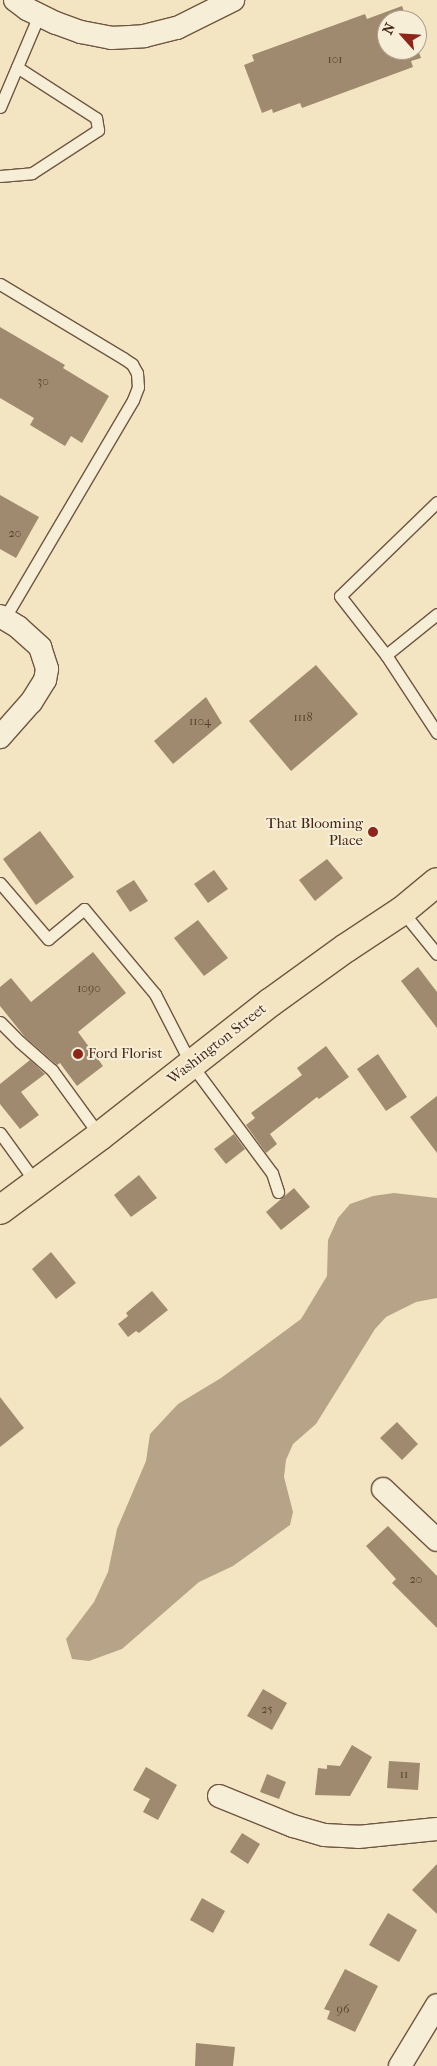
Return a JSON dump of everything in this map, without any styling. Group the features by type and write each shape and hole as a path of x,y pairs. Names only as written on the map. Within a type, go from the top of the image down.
{"main road":[{"name":"Washington Street","path":"0,1210 100,1136 190,1064 338,953 402,911 437,882"}],"street":[{"path":"15,0 39,15 81,32 111,38 144,36 177,28 233,0"},
{"path":"0,737 40,691 47,669 45,657 32,639 2,618"},
{"path":"383,1489 437,1540"},
{"path":"219,1796 293,1826 324,1835 358,1837 437,1829"},
{"path":"400,2066 437,2004"}],"lane":[{"path":"0,107 39,15"},
{"path":"0,176 32,173 98,130 96,118 17,67"},
{"path":"0,284 132,364 137,373 138,387 133,400 2,618"},
{"path":"437,502 340,596 386,655 437,734"},
{"path":"386,655 437,614"},
{"path":"0,883 48,939 84,909 155,994 190,1064 272,1173 278,1192"},
{"path":"402,911 437,954"},
{"path":"0,1022 52,1070 100,1136"},
{"path":"0,1133 36,1183"}],"shaded area":[{"path":"394,1193 437,1198 437,1298 416,1302 386,1317 375,1329 316,1424 293,1444 286,1460 284,1477 293,1512 290,1525 233,1566 199,1582 122,1649 89,1661 72,1659 66,1639 94,1602 108,1572 117,1529 146,1461 150,1434 178,1404 221,1378 301,1319 327,1276 328,1240 338,1218 350,1204 373,1196"}],"building":[{"path":"402,6 403,10 391,10"},
{"path":"365,14 367,19 377,15 377,60 414,60 411,61 413,67 302,108 300,103 273,113 272,109 262,113 244,65 254,61 252,55"},
{"path":"0,327 65,365 63,368 109,396 82,443 71,436 65,446 30,425 34,418 0,398"},
{"path":"0,495 39,517 16,558 0,549"},
{"path":"316,665 358,714 291,771 249,721"},
{"path":"206,697 222,723 173,764 154,741"},
{"path":"40,831 74,877 36,905 3,859"},
{"path":"327,859 343,878 315,901 299,880"},
{"path":"214,870 228,889 208,903 194,884"},
{"path":"134,880 148,901 130,912 116,891"},
{"path":"198,920 228,958 204,976 174,938"},
{"path":"93,952 126,993 78,1032 103,1066 77,1086 60,1063 57,1065 25,1037 0,1006 0,987 11,978 31,1002"},
{"path":"418,967 437,992 437,1028 401,981"},
{"path":"326,1046 349,1077 319,1099 317,1097 270,1134 277,1144 266,1153 246,1125 255,1118 251,1113 302,1075 297,1068"},
{"path":"378,1054 407,1097 386,1111 357,1069"},
{"path":"30,1060 45,1074 21,1092 39,1115 20,1129 0,1104 0,1084"},
{"path":"437,1096 437,1153 410,1117"},
{"path":"234,1134 245,1149 226,1164 214,1149"},
{"path":"139,1175 157,1198 131,1217 114,1195"},
{"path":"294,1188 310,1207 281,1230 266,1212"},
{"path":"51,1252 76,1283 56,1299 32,1269"},
{"path":"152,1291 168,1310 139,1333 136,1331 128,1337 118,1324 128,1316 126,1313"},
{"path":"0,1397 24,1428 0,1447"},
{"path":"397,1422 418,1444 402,1460 380,1438"},
{"path":"388,1526 437,1576 437,1628 392,1583 396,1579 366,1546"},
{"path":"263,1689 287,1703 272,1730 247,1716"},
{"path":"352,1745 372,1757 350,1796 315,1795 318,1768 327,1769 327,1765 340,1766"},
{"path":"389,1761 420,1763 418,1790 387,1788"},
{"path":"146,1767 177,1785 158,1820 143,1812 150,1799 133,1790"},
{"path":"267,1774 286,1782 279,1799 260,1792"},
{"path":"242,1833 260,1844 248,1864 230,1852"},
{"path":"437,1864 437,1914 412,1890"},
{"path":"202,1898 225,1911 213,1933 190,1920"},
{"path":"388,1913 417,1930 399,1962 369,1945"},
{"path":"345,1969 378,1986 355,2032 327,2019 330,2011 324,2009"},
{"path":"196,2043 235,2047 233,2066 195,2066"}],"place":[{"name":"That Blooming Place","path":"373,832"},
{"name":"Ford Florist","path":"78,1054"}]}
